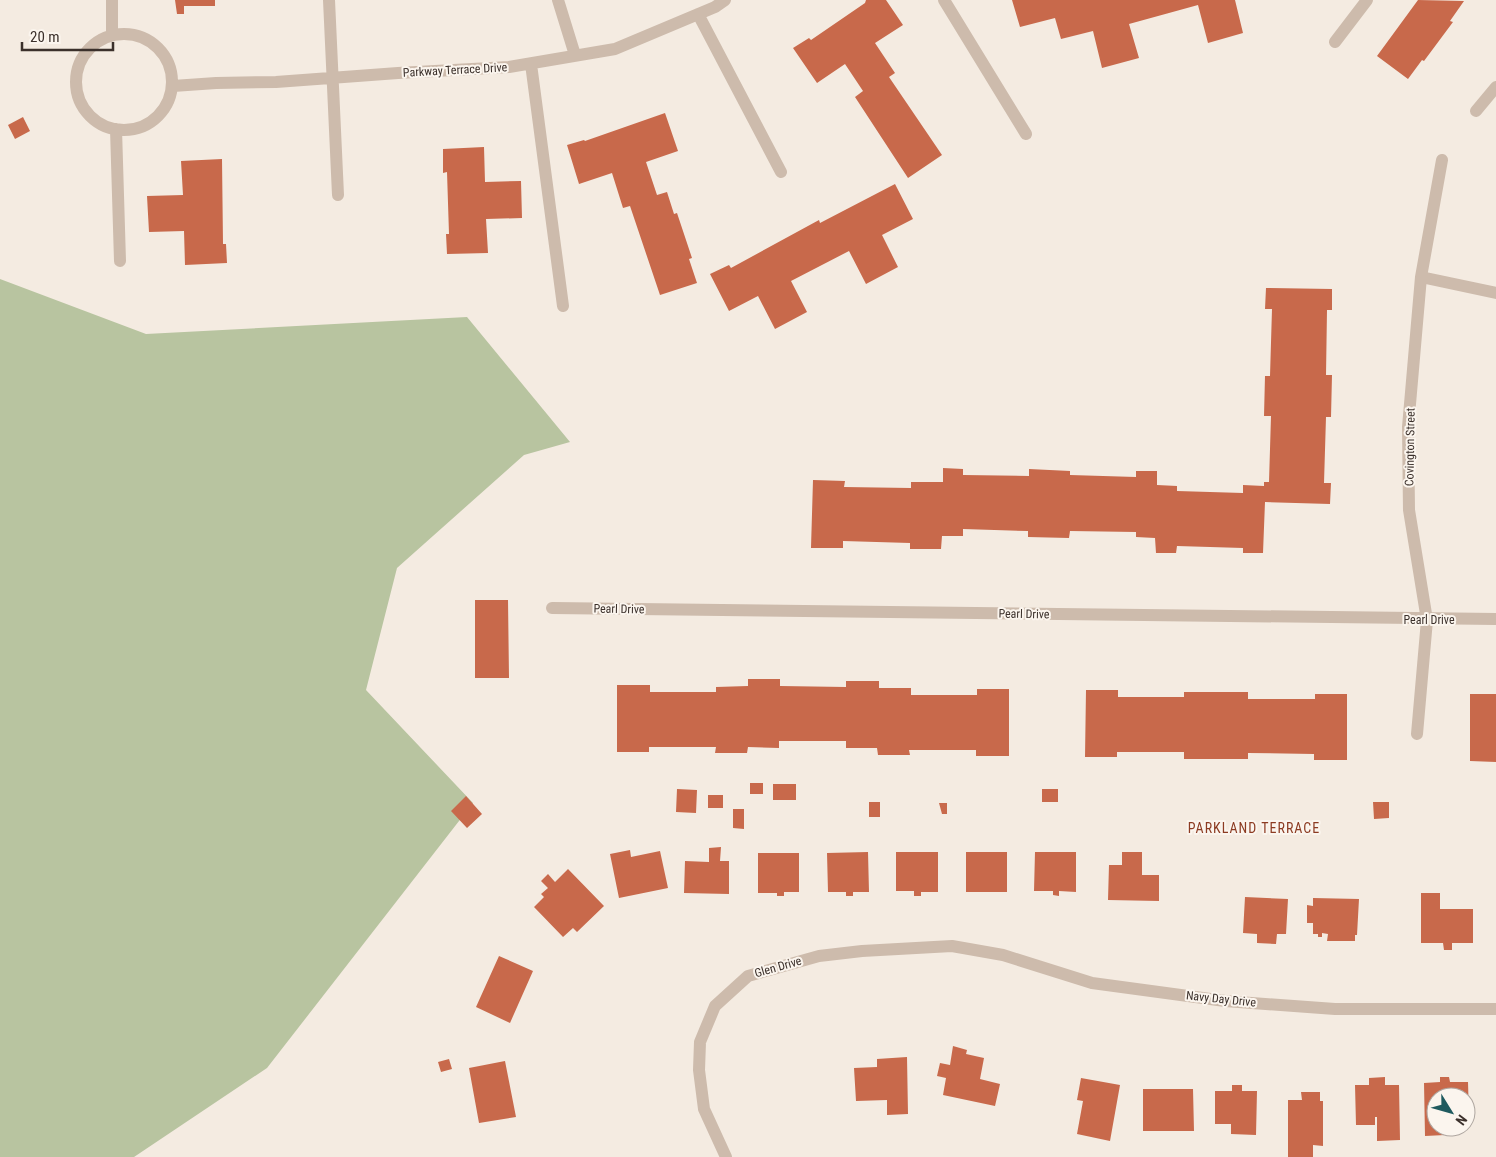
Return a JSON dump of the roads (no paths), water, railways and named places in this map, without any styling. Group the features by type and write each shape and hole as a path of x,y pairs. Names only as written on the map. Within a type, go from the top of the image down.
{"street":[{"path":"112,0 112,34"},
{"path":"329,0 338,195"},
{"path":"558,0 575,55"},
{"name":"Parkway Terrace Drive","path":"172,86 332,78 510,67 531,64 615,49 698,14 725,0"},
{"path":"944,0 1026,134"},
{"path":"1335,42 1367,0"},
{"path":"698,14 781,172"},
{"path":"112,34 133,34 151,41 166,55 172,86 163,112 147,125 127,130 107,127 90,116 80,99 76,79 82,60 94,44 112,34"},
{"path":"531,64 563,306"},
{"path":"1476,111 1496,87"},
{"path":"116,129 120,261"},
{"name":"Covington Street","path":"1417,734 1427,620 1419,578 1409,501 1408,427 1421,277 1442,160"},
{"path":"1421,277 1496,293"},
{"name":"Pearl Drive","path":"552,608 1427,620 1496,619"},
{"name":"Navy Day Drive","path":"952,946 1003,955 1092,983 1225,1001 1335,1009 1496,1009"},
{"name":"Glen Drive","path":"726,1157 704,1109 699,1070 700,1042 715,1006 748,976 819,956 862,951 952,946"}],"district":[{"name":"PARKLAND TERRACE","path":"1254,828"}]}
